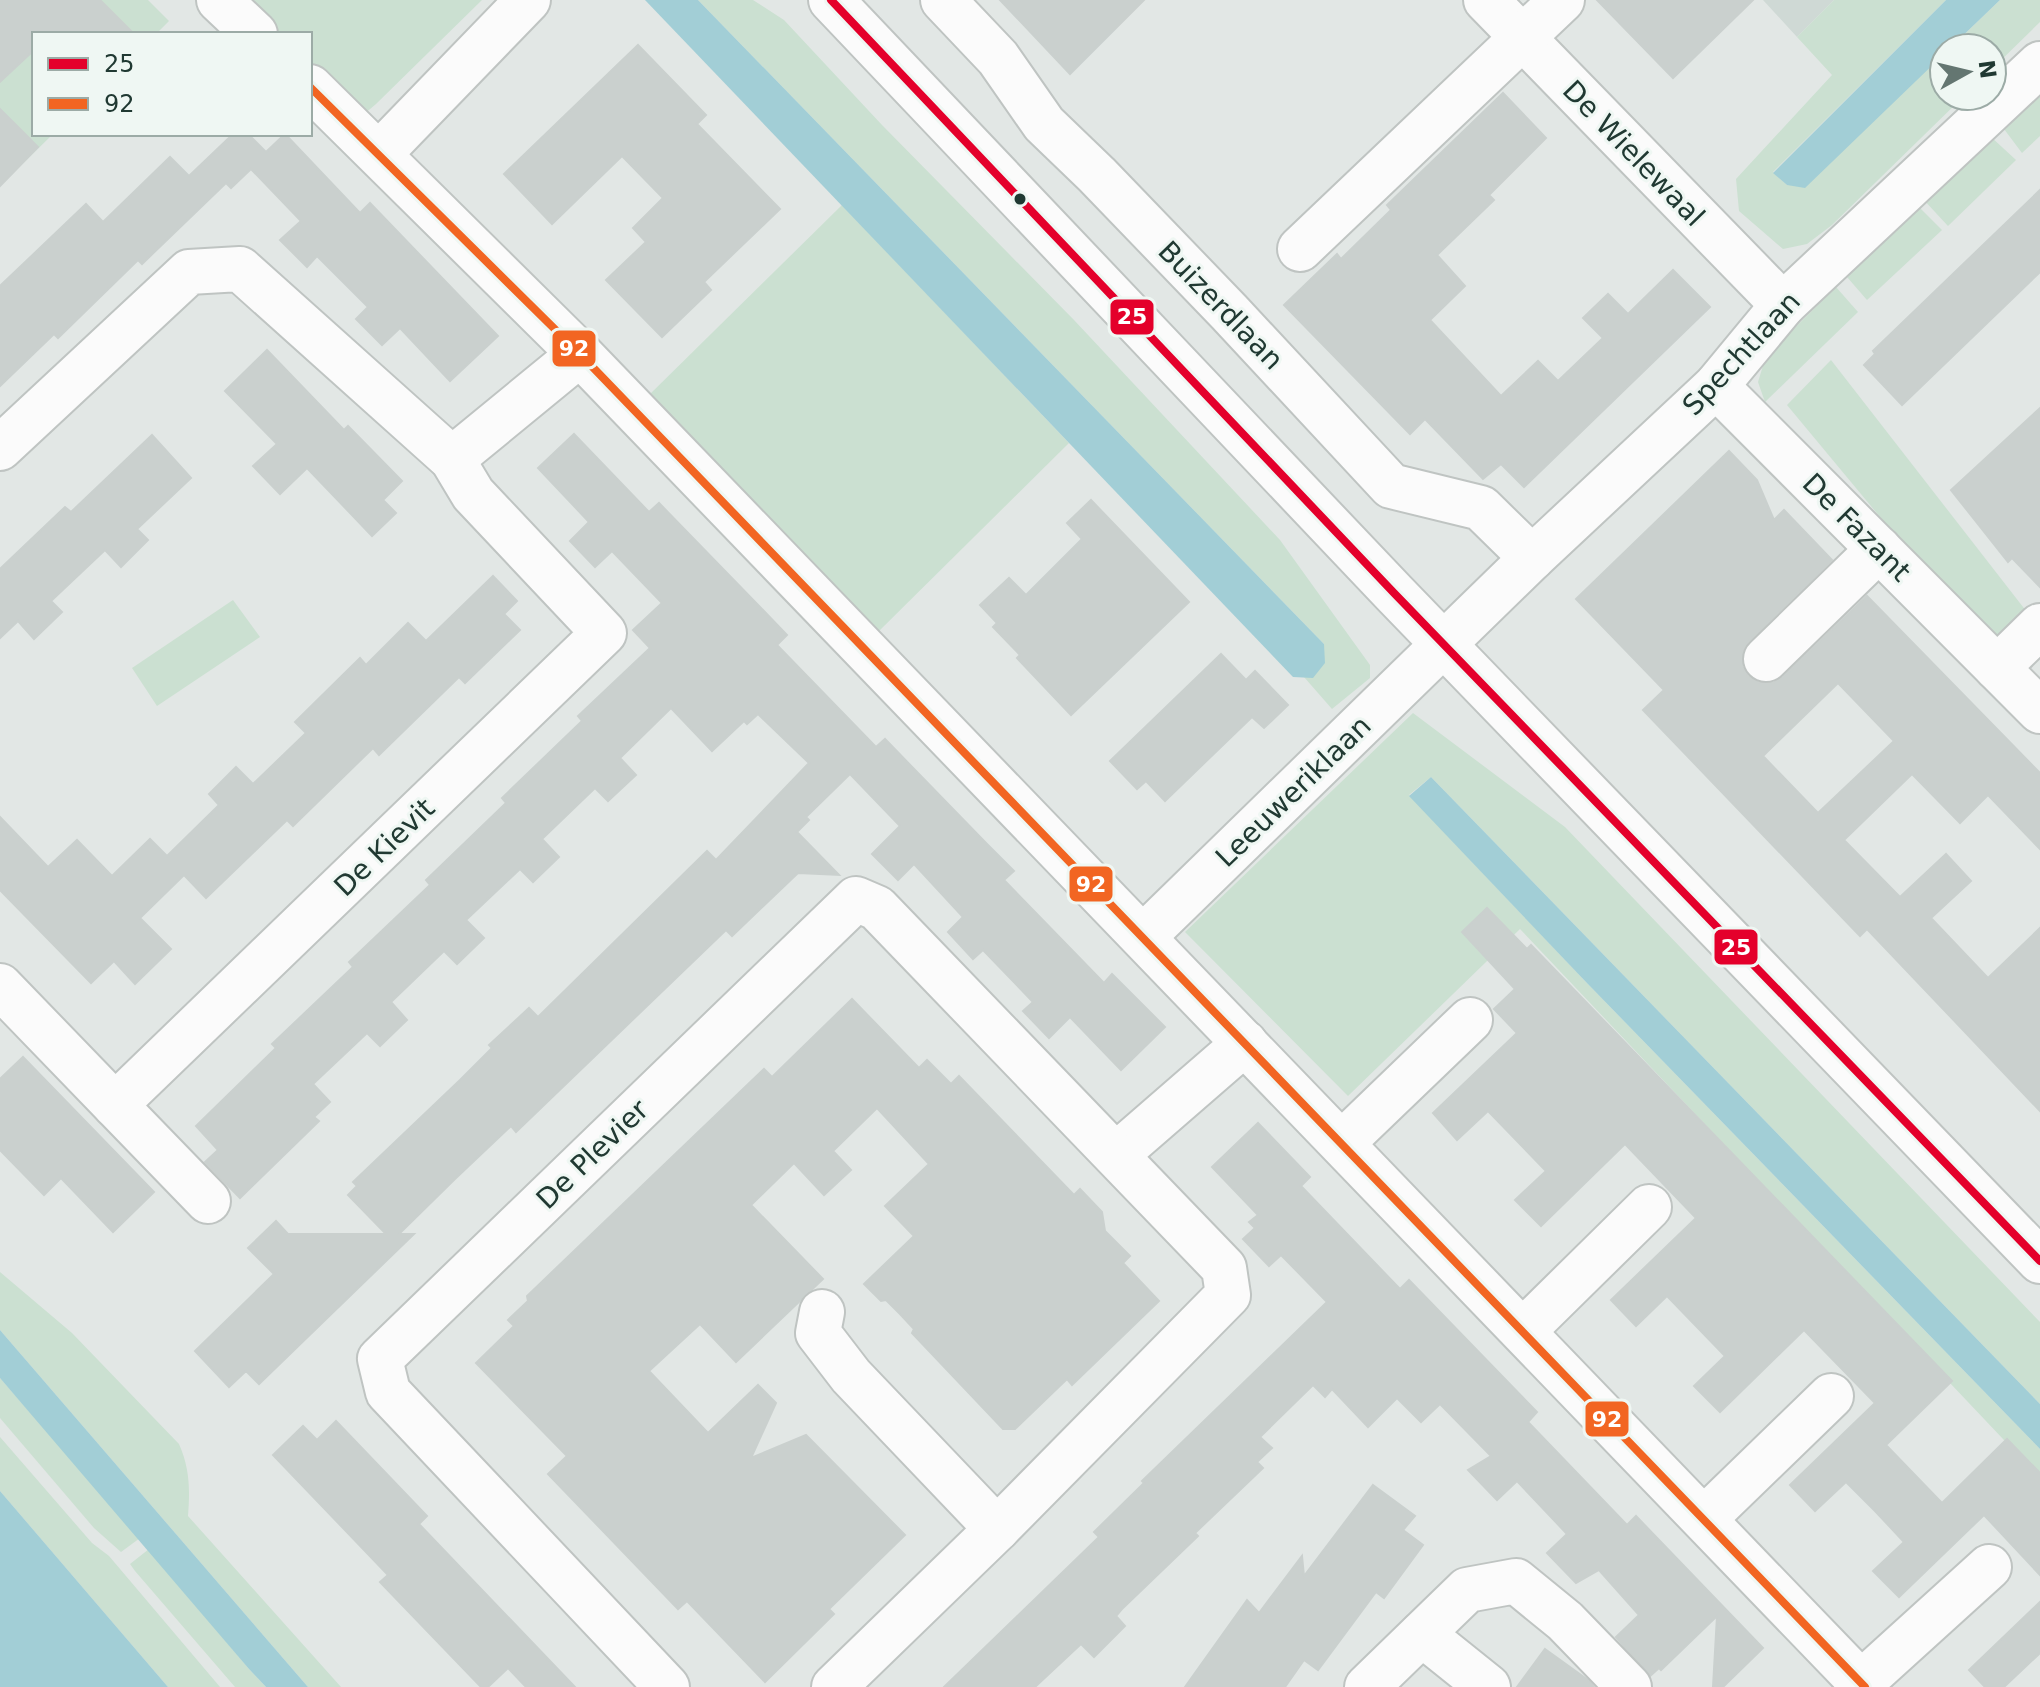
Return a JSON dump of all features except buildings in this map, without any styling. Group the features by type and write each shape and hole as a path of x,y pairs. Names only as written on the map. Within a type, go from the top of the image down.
{"street":[{"path":"219,0 253,32"},
{"path":"380,153 528,0"},
{"path":"831,0 1444,644 2040,1261"},
{"name":"Buizerdlaan","path":"943,0 998,58 1044,124 1190,272 1391,486 1481,508 1532,558"},
{"name":"De Wielewaal","path":"1486,0 1783,305"},
{"path":"1300,249 1562,0"},
{"name":"Spechtlaan","path":"1444,644 1716,386 1783,305 2040,64"},
{"path":"312,89 580,354 1704,1519 1851,1681 1989,1567"},
{"name":"De Kievit","path":"0,448 189,272 240,269 452,459 473,494 604,633 115,1105"},
{"path":"452,459 580,354"},
{"name":"De Fazant","path":"1716,386 2040,711"},
{"path":"1766,659 1879,549"},
{"path":"1997,668 2040,626"},
{"name":"Leeuweriklaan","path":"1143,937 1444,644"},
{"name":"De Plevier","path":"667,1687 388,1392 380,1359 856,899 877,908 1224,1268 1228,1295 997,1529 834,1687"},
{"path":"0,986 208,1201"},
{"path":"1342,1143 1470,1020"},
{"path":"1116,1155 1245,1043"},
{"path":"1523,1331 1649,1207"},
{"path":"822,1312 818,1333 851,1376 997,1529"},
{"path":"1704,1519 1831,1396"},
{"path":"1367,1687 1467,1590 1516,1581 1565,1621 1629,1687"},
{"path":"1422,1634 1488,1687"}],"shaded area":[{"path":"1763,0 1834,0 1797,37"}],"green space":[{"path":"0,0 148,0 169,21 158,32 32,32 32,136 51,136 0,186"},
{"path":"240,0 482,0 356,121 312,75 312,32 271,32"},
{"path":"698,0 753,0 784,20 882,125 1074,320 1280,540 1370,665 1370,678 1332,709 1304,677 1313,677 1324,644"},
{"path":"1834,0 1946,0 1773,172 1787,185 1928,67 1928,112 1948,112 1832,225 1807,244 1783,249 1739,211 1736,179 1832,75 1797,37"},
{"path":"2000,0 2040,0 2040,22 2008,53 2008,32 1967,32"},
{"path":"2040,92 2040,136 2022,153 2004,129"},
{"path":"1990,136 2016,160 1948,226 1923,199"},
{"path":"1916,204 1942,230 1867,300 1847,277"},
{"path":"842,205 1069,443 875,635 647,397"},
{"path":"1836,287 1858,312 1765,402 1758,382 1766,356"},
{"path":"1831,360 2030,616 1999,645 1905,547 1787,405"},
{"path":"233,600 260,637 157,706 132,668"},
{"path":"1413,713 1565,827 2040,1322 2040,1404 1431,777 1409,795 1584,980 2040,1449 2040,1478 1520,929 1348,1096 1185,932"},
{"path":"0,1272 72,1333 179,1444 188,1480 188,1516 341,1687 308,1687 0,1330"},
{"path":"0,1378 140,1538 121,1552 94,1528 0,1418"},
{"path":"0,1437 92,1543 109,1556 220,1687 168,1687 0,1491"},
{"path":"149,1549 266,1687 235,1687 135,1571 130,1564"}],"water":[{"path":"645,0 698,0 1324,644 1325,663 1313,678 1293,677"},
{"path":"1946,0 2000,0 1967,32 1928,32 1928,69 1805,188 1787,185 1773,173"},
{"path":"1431,777 2040,1404 2040,1449 1409,796"},
{"path":"0,1330 308,1687 266,1687 249,1669 0,1378"},
{"path":"0,1491 168,1687 0,1687"}],"transit line":[{"name":"25","path":"831,0 1394,593 2040,1261"},
{"name":"92","path":"312,89 580,354 1865,1687"}]}
